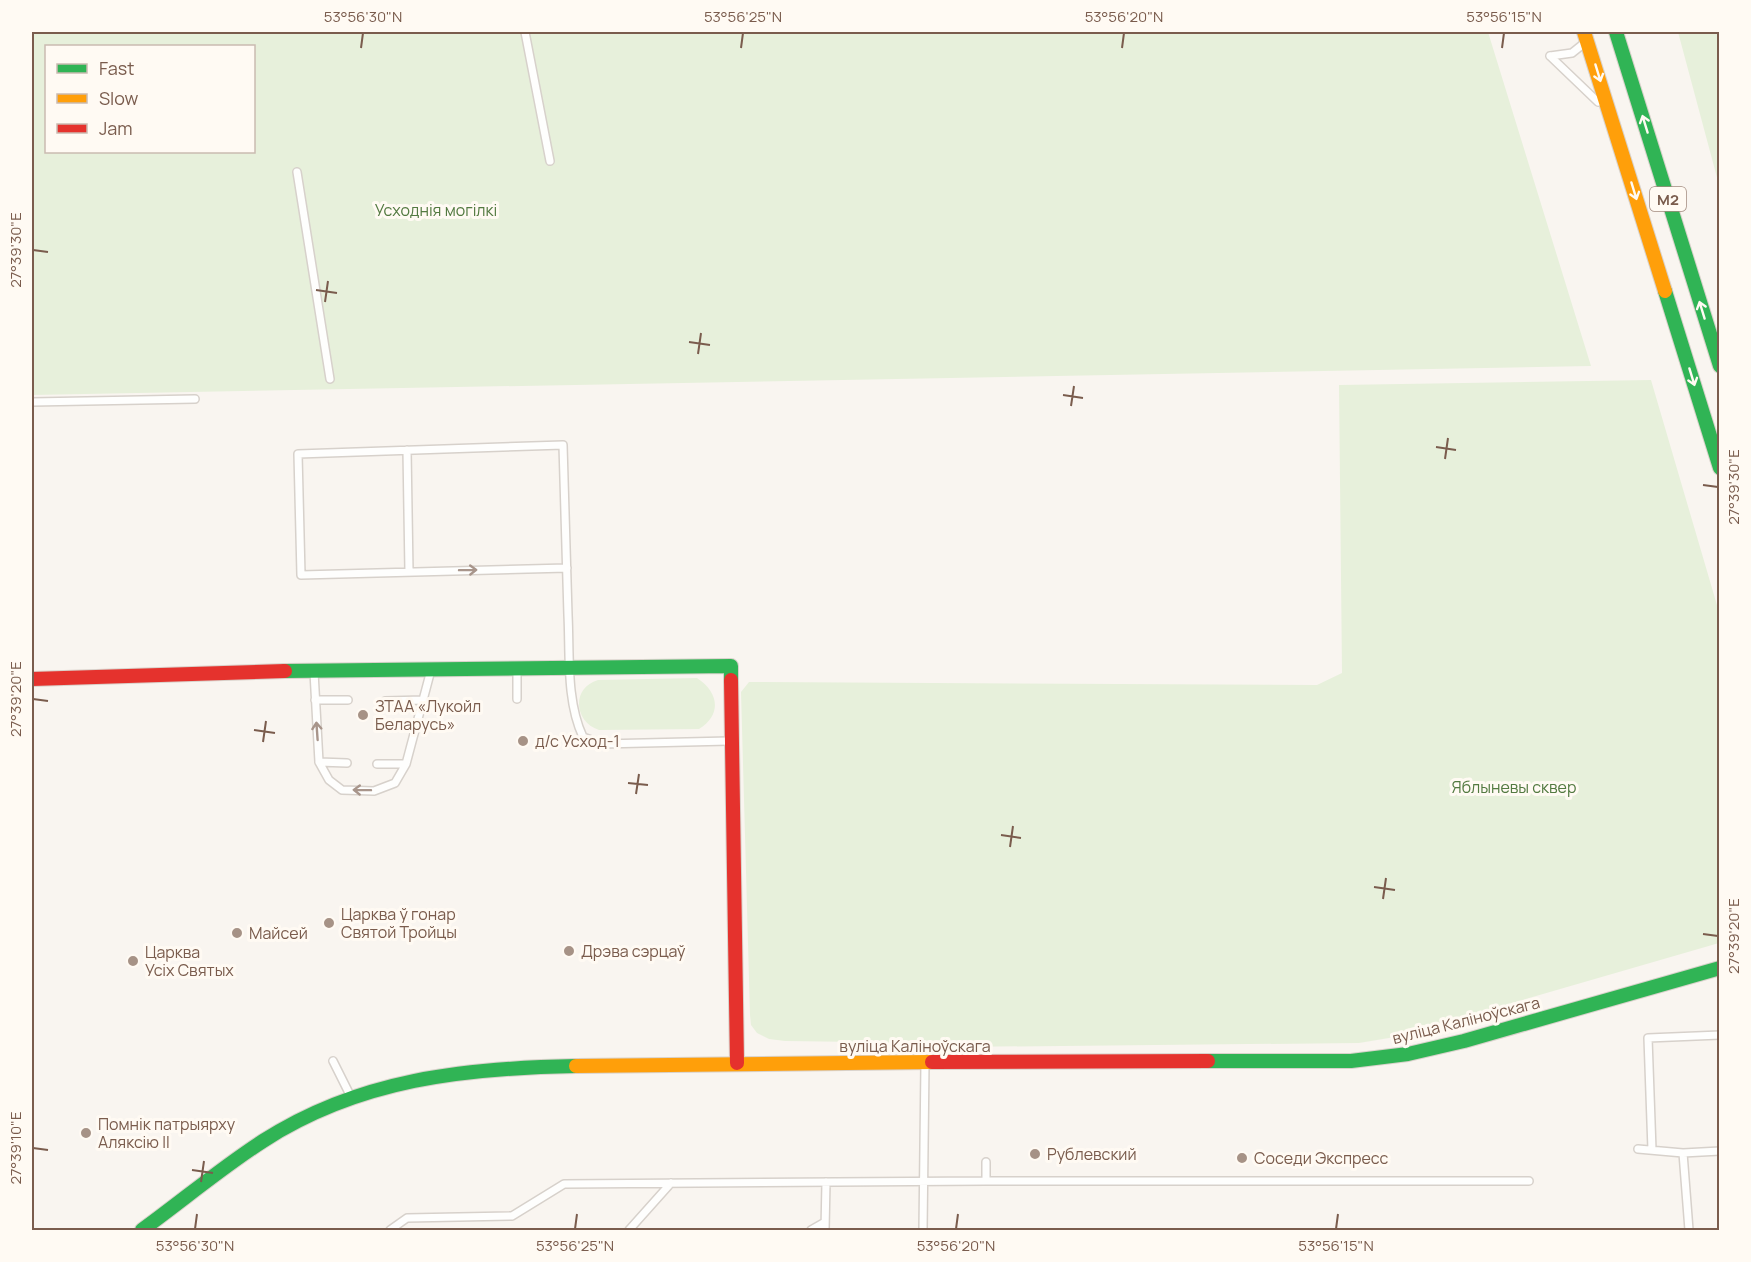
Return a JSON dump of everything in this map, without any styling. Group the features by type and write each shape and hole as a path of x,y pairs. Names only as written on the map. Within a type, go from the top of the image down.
{"main road":[{"name":"М2","path":"1616,32 1719,366"},
{"name":"М2","path":"1585,34 1719,468"},
{"path":"32,679 517,666 730,666 737,1063"},
{"name":"вуліца Каліноўскага","path":"142,1230 263,1142 352,1097 399,1082 471,1071 559,1066 737,1063 1326,1063 1381,1058 1464,1041 1719,968"}],"lane":[{"path":"525,32 550,161"},
{"path":"1585,34 1581,46 1572,53 1550,56 1611,115"},
{"path":"297,172 330,380"},
{"path":"1714,347 1717,326"},
{"path":"32,402 195,399"},
{"path":"567,568 302,575 298,454 562,445 567,568 570,667 575,720 583,737 602,744 732,741"},
{"path":"407,450 409,572"},
{"path":"517,666 517,699"},
{"path":"314,670 319,762 329,780 342,790 374,790 395,783 406,764 432,668"},
{"path":"315,700 348,700"},
{"path":"385,700 423,700"},
{"path":"319,762 347,763"},
{"path":"377,764 406,764"},
{"path":"1652,1150 1648,1038 1719,1035"},
{"path":"333,1061 352,1097"},
{"path":"923,1230 925,1063"},
{"path":"1638,1149 1683,1153 1719,1151"},
{"path":"1683,1153 1689,1230"},
{"path":"986,1162 986,1181"},
{"path":"390,1230 407,1218 512,1216 564,1184 1529,1181"},
{"path":"825,1182 825,1230"},
{"path":"629,1230 671,1184"},
{"path":"811,1230 825,1222"}],"green space":[{"name":"Усходнія могілкі","path":"32,32 1488,32 1591,366 32,395"},
{"path":"1678,32 1719,32 1719,185"},
{"name":"Яблыневы сквер","path":"1651,380 1719,612 1719,943 1395,1037 1359,1043 953,1047 785,1041 769,1039 757,1033 751,1025 741,692 749,682 1317,685 1342,673 1339,385"},
{"path":"697,678 710,690 715,704 711,717 699,729 599,730 584,720 581,713 579,705 583,690 598,680"}],"traffic: fast":[{"path":"1616,32 1720,366"},
{"path":"1665,291 1720,468"},
{"path":"285,671 731,666 731,680"},
{"path":"1208,1061 1351,1061 1408,1054 1464,1041 1720,968"},
{"path":"142,1230 247,1151 299,1120 337,1103 414,1081 453,1074 576,1066"}],"traffic: slow":[{"path":"1584,32 1665,291"},
{"path":"576,1066 932,1062"}],"traffic: jam":[{"path":"32,679 285,671"},
{"path":"731,680 737,1063"},
{"path":"932,1062 1208,1061"}],"place":[{"name":"ЗТАА «Лукойл Беларусь»","path":"363,715"},
{"name":"д/с Усход-1","path":"523,741"},
{"name":"Царква ў гонар Святой Тройцы","path":"329,923"},
{"name":"Майсей","path":"237,933"},
{"name":"Дрэва сэрцаў","path":"569,951"},
{"name":"Царква Усіх Святых","path":"133,961"},
{"name":"Помнік патрыярху Аляксію II","path":"86,1133"},
{"name":"Рублевский","path":"1035,1154"},
{"name":"Соседи Экспресс","path":"1242,1158"}]}
